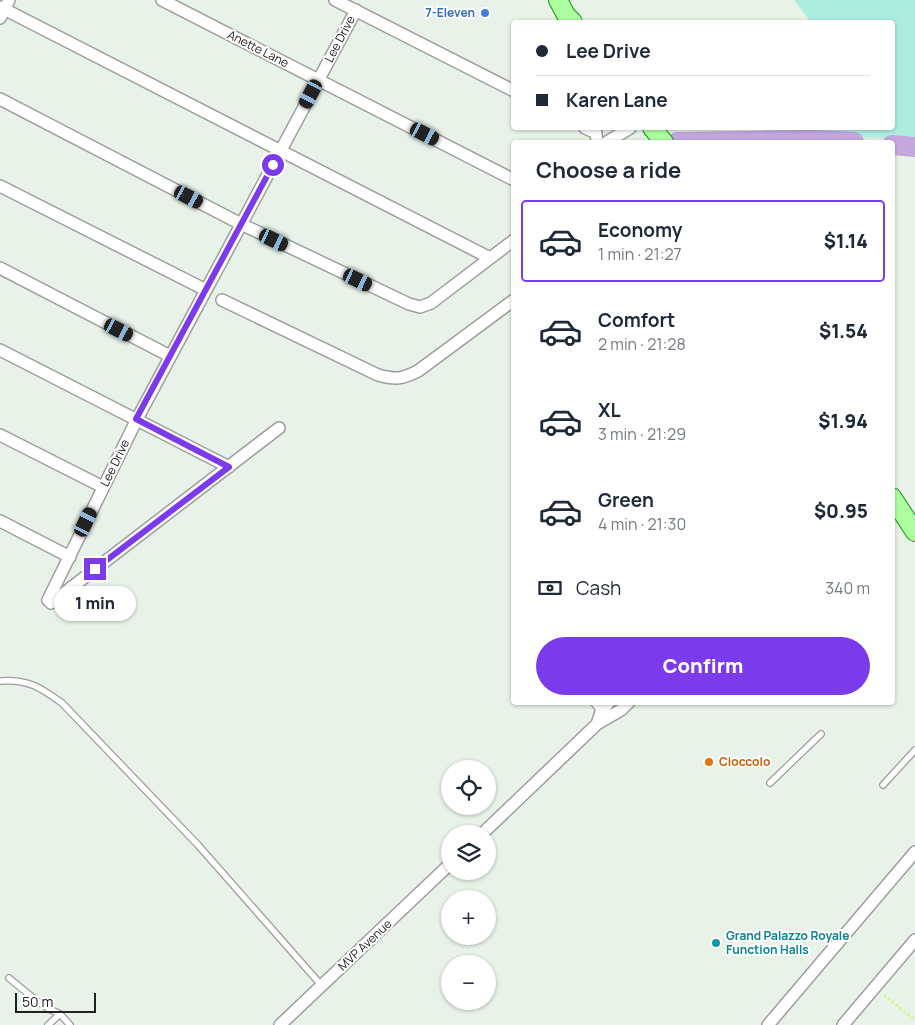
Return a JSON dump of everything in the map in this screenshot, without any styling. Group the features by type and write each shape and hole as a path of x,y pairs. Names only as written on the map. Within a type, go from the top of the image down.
{"main road":[{"path":"558,0 571,20"},
{"path":"655,130 662,140"},
{"path":"895,501 915,532"}],"street":[{"name":"Anette Lane","path":"162,0 511,178"},
{"path":"335,0 511,89"},
{"path":"3,9 490,258"},
{"name":"Lee Drive","path":"229,467 49,601 136,419 356,10"},
{"path":"0,99 241,224 409,304 420,307 431,303 511,242"},
{"path":"611,140 625,130"},
{"path":"0,186 206,290"},
{"path":"0,268 170,356"},
{"path":"222,300 378,375 391,379 404,377 418,371 511,302"},
{"path":"0,350 229,467 279,428"},
{"path":"0,435 103,488"},
{"path":"0,521 70,557"},
{"path":"491,825 600,714 621,705"},
{"path":"768,1025 915,852"},
{"name":"MVP Avenue","path":"280,1025 441,873"},
{"path":"843,1025 915,940"}],"lane":[{"path":"0,681 14,680 30,684 62,703 198,845 322,986"},
{"path":"770,783 821,734"},
{"path":"883,785 915,750"},
{"path":"9,978 37,1002 60,1014 70,1025"},
{"path":"48,1025 60,1014"}],"path":[{"path":"875,988 915,1020"}],"shaded area":[{"path":"794,0 915,0 915,139 861,137 751,138 763,130 895,130 895,20 809,20"}],"waterway":[{"path":"895,145 915,147"}],"place":[{"name":"7-Eleven","path":"485,13"},
{"name":"Cioccolo","path":"709,762"},
{"name":"Grand Palazzo Royale Function Halls","path":"716,943"}],"route":[{"path":"95,569 229,467 136,419 273,165"}]}
